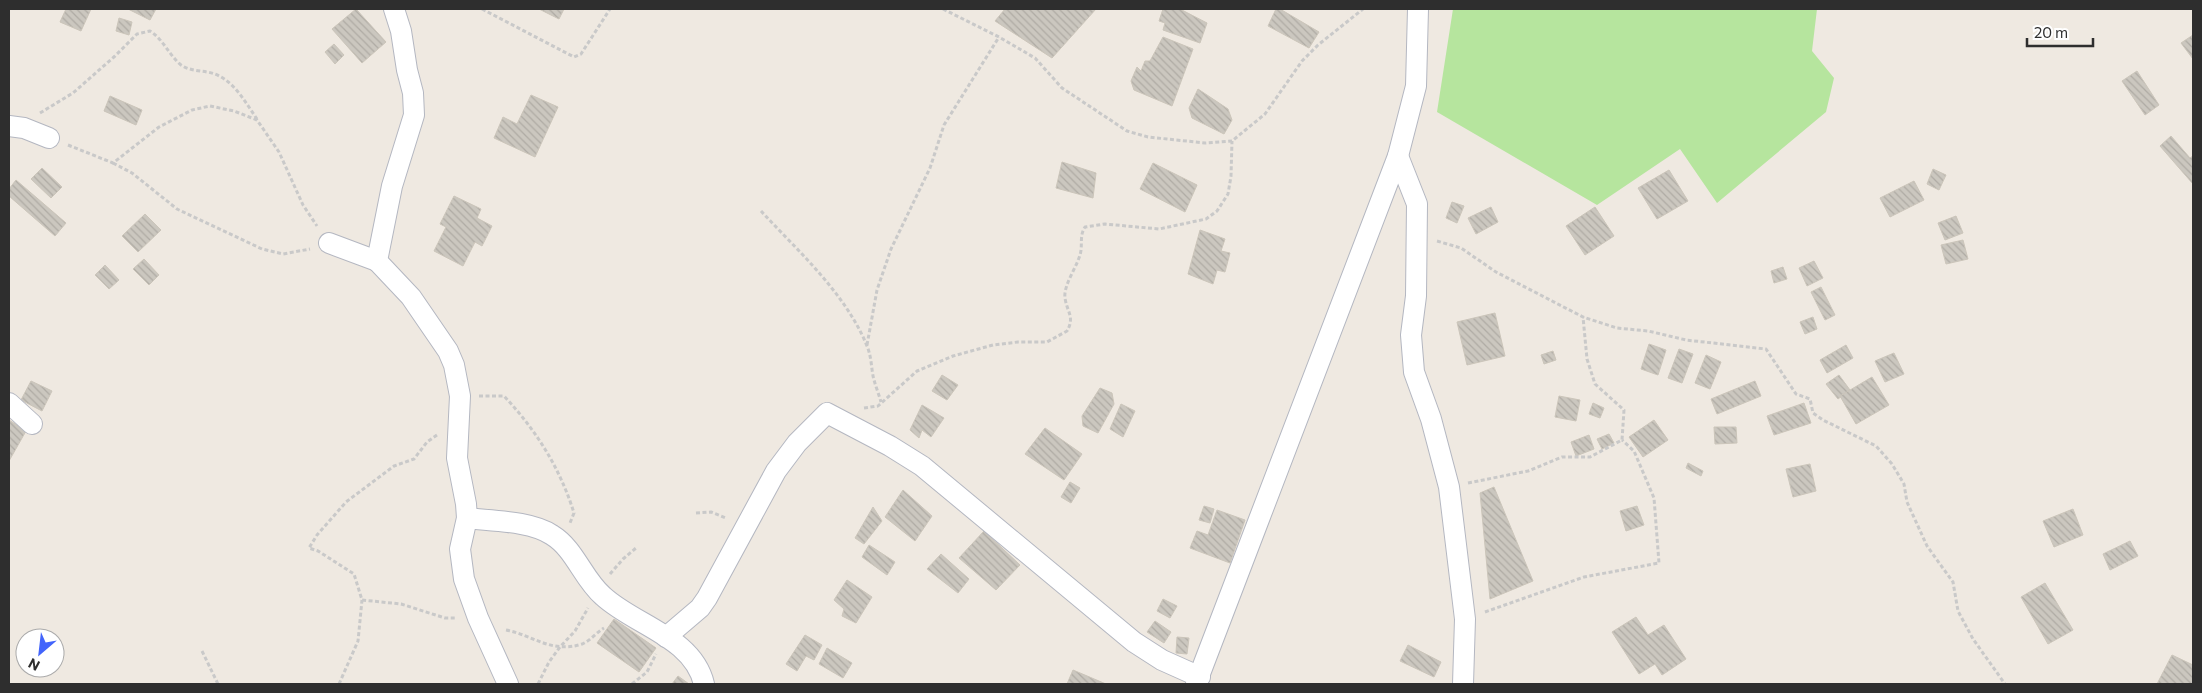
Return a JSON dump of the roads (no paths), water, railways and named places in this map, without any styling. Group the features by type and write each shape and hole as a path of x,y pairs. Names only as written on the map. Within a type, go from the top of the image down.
{"street":[{"path":"377,261 392,186 414,115 413,93 407,70 401,31 394,9"},
{"path":"666,637 700,608 786,457 827,413 890,446 922,466 1083,597 1134,642 1198,681 1398,156 1416,86 1418,9"},
{"path":"16,127 49,138"},
{"path":"1398,156 1417,204 1416,296 1411,335 1414,372 1449,487 1465,620 1463,684"},
{"path":"329,243 377,261 411,297 448,351 458,380 460,396 457,458 465,494 467,518 460,549 464,579 478,618 508,684"},
{"path":"9,403 32,424"},
{"path":"467,518 532,526 552,535 561,542 597,590 619,608 666,637 698,667 704,684"}]}
